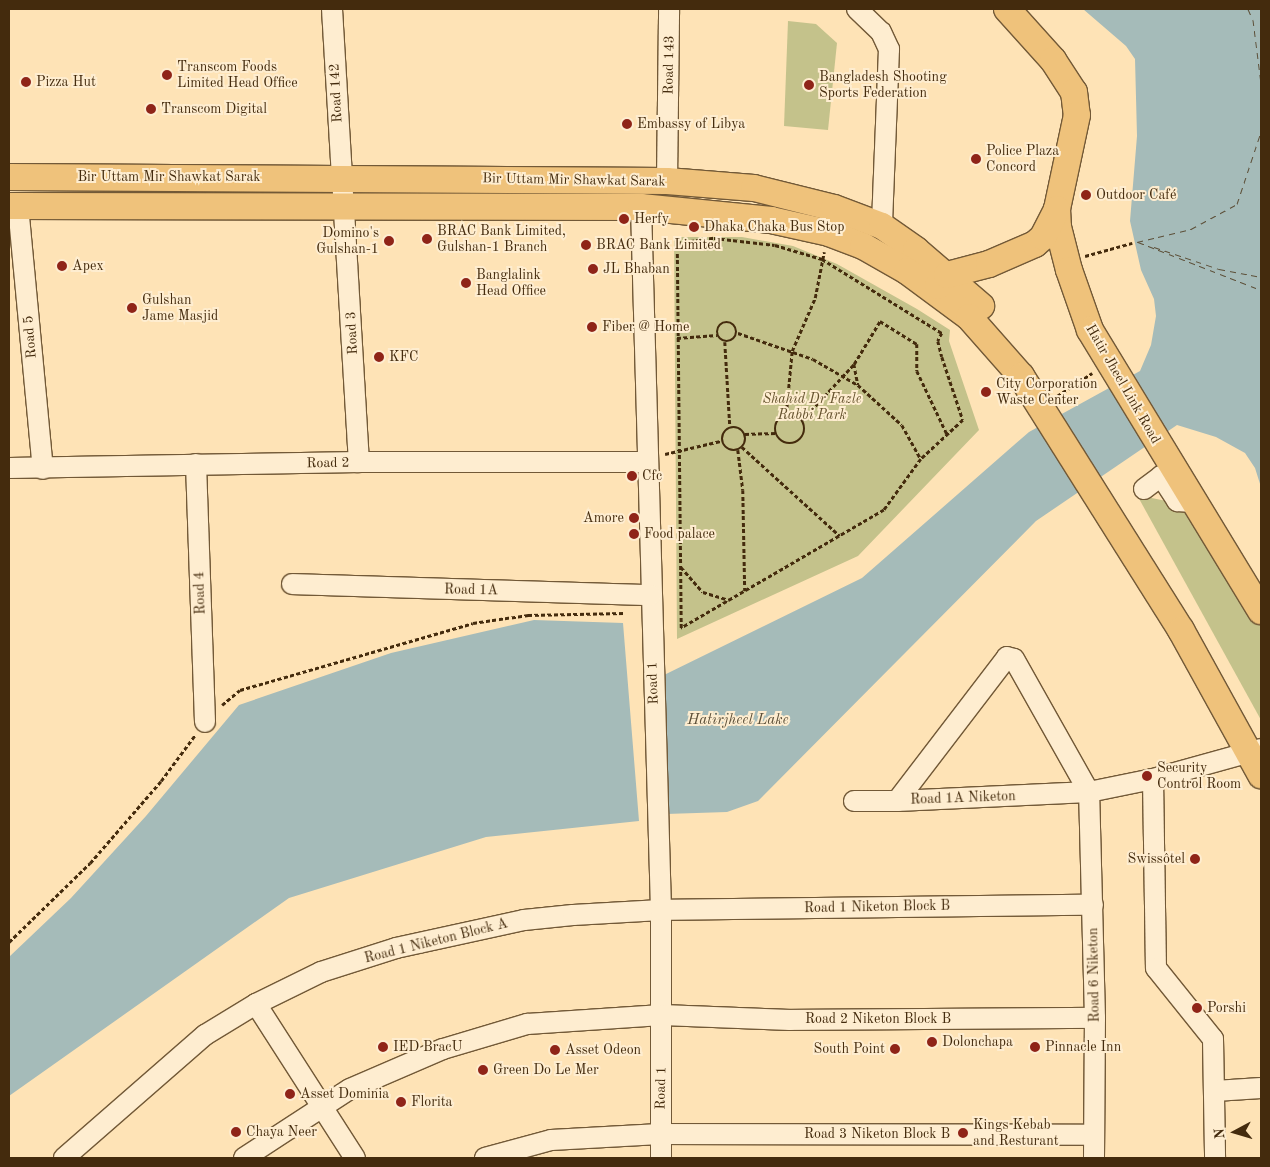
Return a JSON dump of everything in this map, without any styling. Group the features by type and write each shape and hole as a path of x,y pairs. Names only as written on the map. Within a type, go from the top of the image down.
{"main road":[{"name":"Hatir Jheel Link Road","path":"1007,9 1053,60 1074,92 1077,115 1057,209 1066,261 1090,330 1261,611"},
{"name":"Bir Uttam Mir Shawkat Sarak","path":"9,177 667,181 779,192 882,226 941,283 1013,338 1113,503 1181,630 1258,755"},
{"name":"Bir Uttam Mir Shawkat Sarak","path":"13,206 345,204 641,207 770,220 829,232 941,283"},
{"path":"941,283 1035,244 1043,237 1057,209"}],"street":[{"name":"Road 142","path":"332,9 340,178 345,204"},
{"name":"Road 143","path":"667,181 670,9"},
{"path":"858,9 881,32 889,49 882,226"},
{"name":"Road 3","path":"345,204 359,462"},
{"name":"Road 5","path":"13,206 43,469"},
{"name":"Road 1","path":"641,207 661,910 660,1134 662,1158"},
{"name":"Road 2","path":"9,468 43,469 196,464 359,462 648,462"},
{"name":"Road 4","path":"196,464 205,722"},
{"path":"1144,489 1161,476 1177,501 1193,502"},
{"name":"Road 1A","path":"292,584 651,604"},
{"name":"Road 1A Niketon","path":"897,801 1007,657 1014,659 1089,792"},
{"name":"Road 1A Niketon","path":"897,801 1089,792 1258,755"},
{"path":"1153,779 1156,968 1213,1040 1215,1158"},
{"name":"Road 6 Niketon","path":"1089,792 1095,1018 1094,1158"},
{"path":"854,801 897,801"},
{"name":"Road 1 Niketon Block B","path":"661,910 1093,905"},
{"name":"Road 1 Niketon Block A","path":"64,1158 205,1035 256,1004 321,972 396,948 524,920 661,910"},
{"path":"256,1004 355,1158"},
{"name":"Road 2 Niketon Block B","path":"244,1158 350,1089 443,1049 527,1024 662,1015 790,1020 1095,1018"},
{"path":"1215,1091 1261,1088"},
{"name":"Road 3 Niketon Block B","path":"485,1158 551,1140 660,1134 1093,1135"}],"path":[{"path":"714,238 775,245 822,260 942,333 938,341 942,358 963,420 921,459 884,510 681,628 677,338 677,243 714,238"},
{"path":"1066,261 1132,243"},
{"path":"786,414 795,414 802,420 804,433 799,441 785,443 776,433 776,424 786,414 792,351 815,298 822,260"},
{"path":"802,420 854,364 880,321 917,344 917,371 947,434"},
{"path":"717,335 717,329 724,322 734,324 738,332 792,351 858,385 902,425 921,459"},
{"path":"725,342 735,339 738,332"},
{"path":"677,338 717,335 725,342 730,427"},
{"path":"1053,403 1108,361"},
{"path":"854,364 858,385"},
{"path":"721,441 724,431 730,427 740,428 745,434"},
{"path":"745,434 776,433"},
{"path":"721,441 728,449 738,450 742,447 745,434"},
{"path":"678,453 721,441"},
{"path":"742,447 840,536"},
{"path":"738,450 743,490 744,591"},
{"path":"680,567 703,592 729,600"},
{"path":"9,942 90,863 161,781 205,722 240,690 473,623 528,615 651,604"}],"green space":[{"name":"Bangladesh Shooting Sports Federation","path":"788,21 816,24 837,43 828,130 784,126"},
{"name":"Shahid Dr Fazle Rabbi Park","path":"674,237 742,237 793,246 837,264 917,309 950,330 949,341 979,430 858,556 677,639"},
{"path":"1137,495 1186,505 1261,616 1261,720"}],"water":[{"name":"Hatirjheel Lake","path":"1083,9 1261,9 1261,487 1255,468 1245,453 1216,437 1177,425 1036,521 758,801 727,812 666,814 664,675 862,578 1029,432 1140,371 1151,345 1156,316 1154,299 1141,270 1130,221 1137,136 1135,59 1126,46"},
{"path":"534,620 623,623 639,821 486,837 289,898 9,1096 9,957 71,898 146,816 239,705 391,653"}],"ferry route":[{"path":"1248,9 1253,20 1261,83"},
{"path":"1137,242 1191,229 1237,204 1261,132"},
{"path":"1138,242 1261,290"},
{"path":"1154,247 1219,269 1261,277"}],"place":[{"name":"Transcom Foods Limited Head Office","path":"167,75"},
{"name":"Pizza Hut","path":"26,82"},
{"name":"Bangladesh Shooting Sports Federation","path":"809,85"},
{"name":"Transcom Digital","path":"151,109"},
{"name":"Embassy of Libya","path":"627,124"},
{"name":"Police Plaza Concord","path":"976,159"},
{"name":"Outdoor Café","path":"1086,195"},
{"name":"Herfy","path":"624,219"},
{"name":"Dhaka Chaka Bus Stop","path":"694,227"},
{"name":"BRAC Bank Limited, Gulshan-1 Branch","path":"427,239"},
{"name":"Domino's Gulshan-1","path":"389,241"},
{"name":"BRAC Bank Limited","path":"586,245"},
{"name":"Apex","path":"62,266"},
{"name":"JL Bhaban","path":"593,269"},
{"name":"Banglalink Head Office","path":"466,283"},
{"name":"Gulshan Jame Masjid","path":"132,308"},
{"name":"Fiber @ Home","path":"592,327"},
{"name":"KFC","path":"379,357"},
{"name":"City Corporation Waste Center","path":"986,392"},
{"name":"Cfc","path":"632,476"},
{"name":"Amore","path":"634,518"},
{"name":"Food palace","path":"634,534"},
{"name":"Security Control Room","path":"1147,776"},
{"name":"Swissôtel","path":"1195,859"},
{"name":"Porshi","path":"1197,1008"},
{"name":"Dolonchapa","path":"932,1042"},
{"name":"IED BracU","path":"383,1047"},
{"name":"Pinnacle Inn","path":"1035,1047"},
{"name":"South Point","path":"895,1049"},
{"name":"Asset Odeon","path":"555,1050"},
{"name":"Green Do Le Mer","path":"483,1070"},
{"name":"Asset Dominia","path":"290,1094"},
{"name":"Florita","path":"401,1102"},
{"name":"Chaya Neer","path":"236,1132"},
{"name":"Kings Kebab and Resturant","path":"963,1133"}]}
